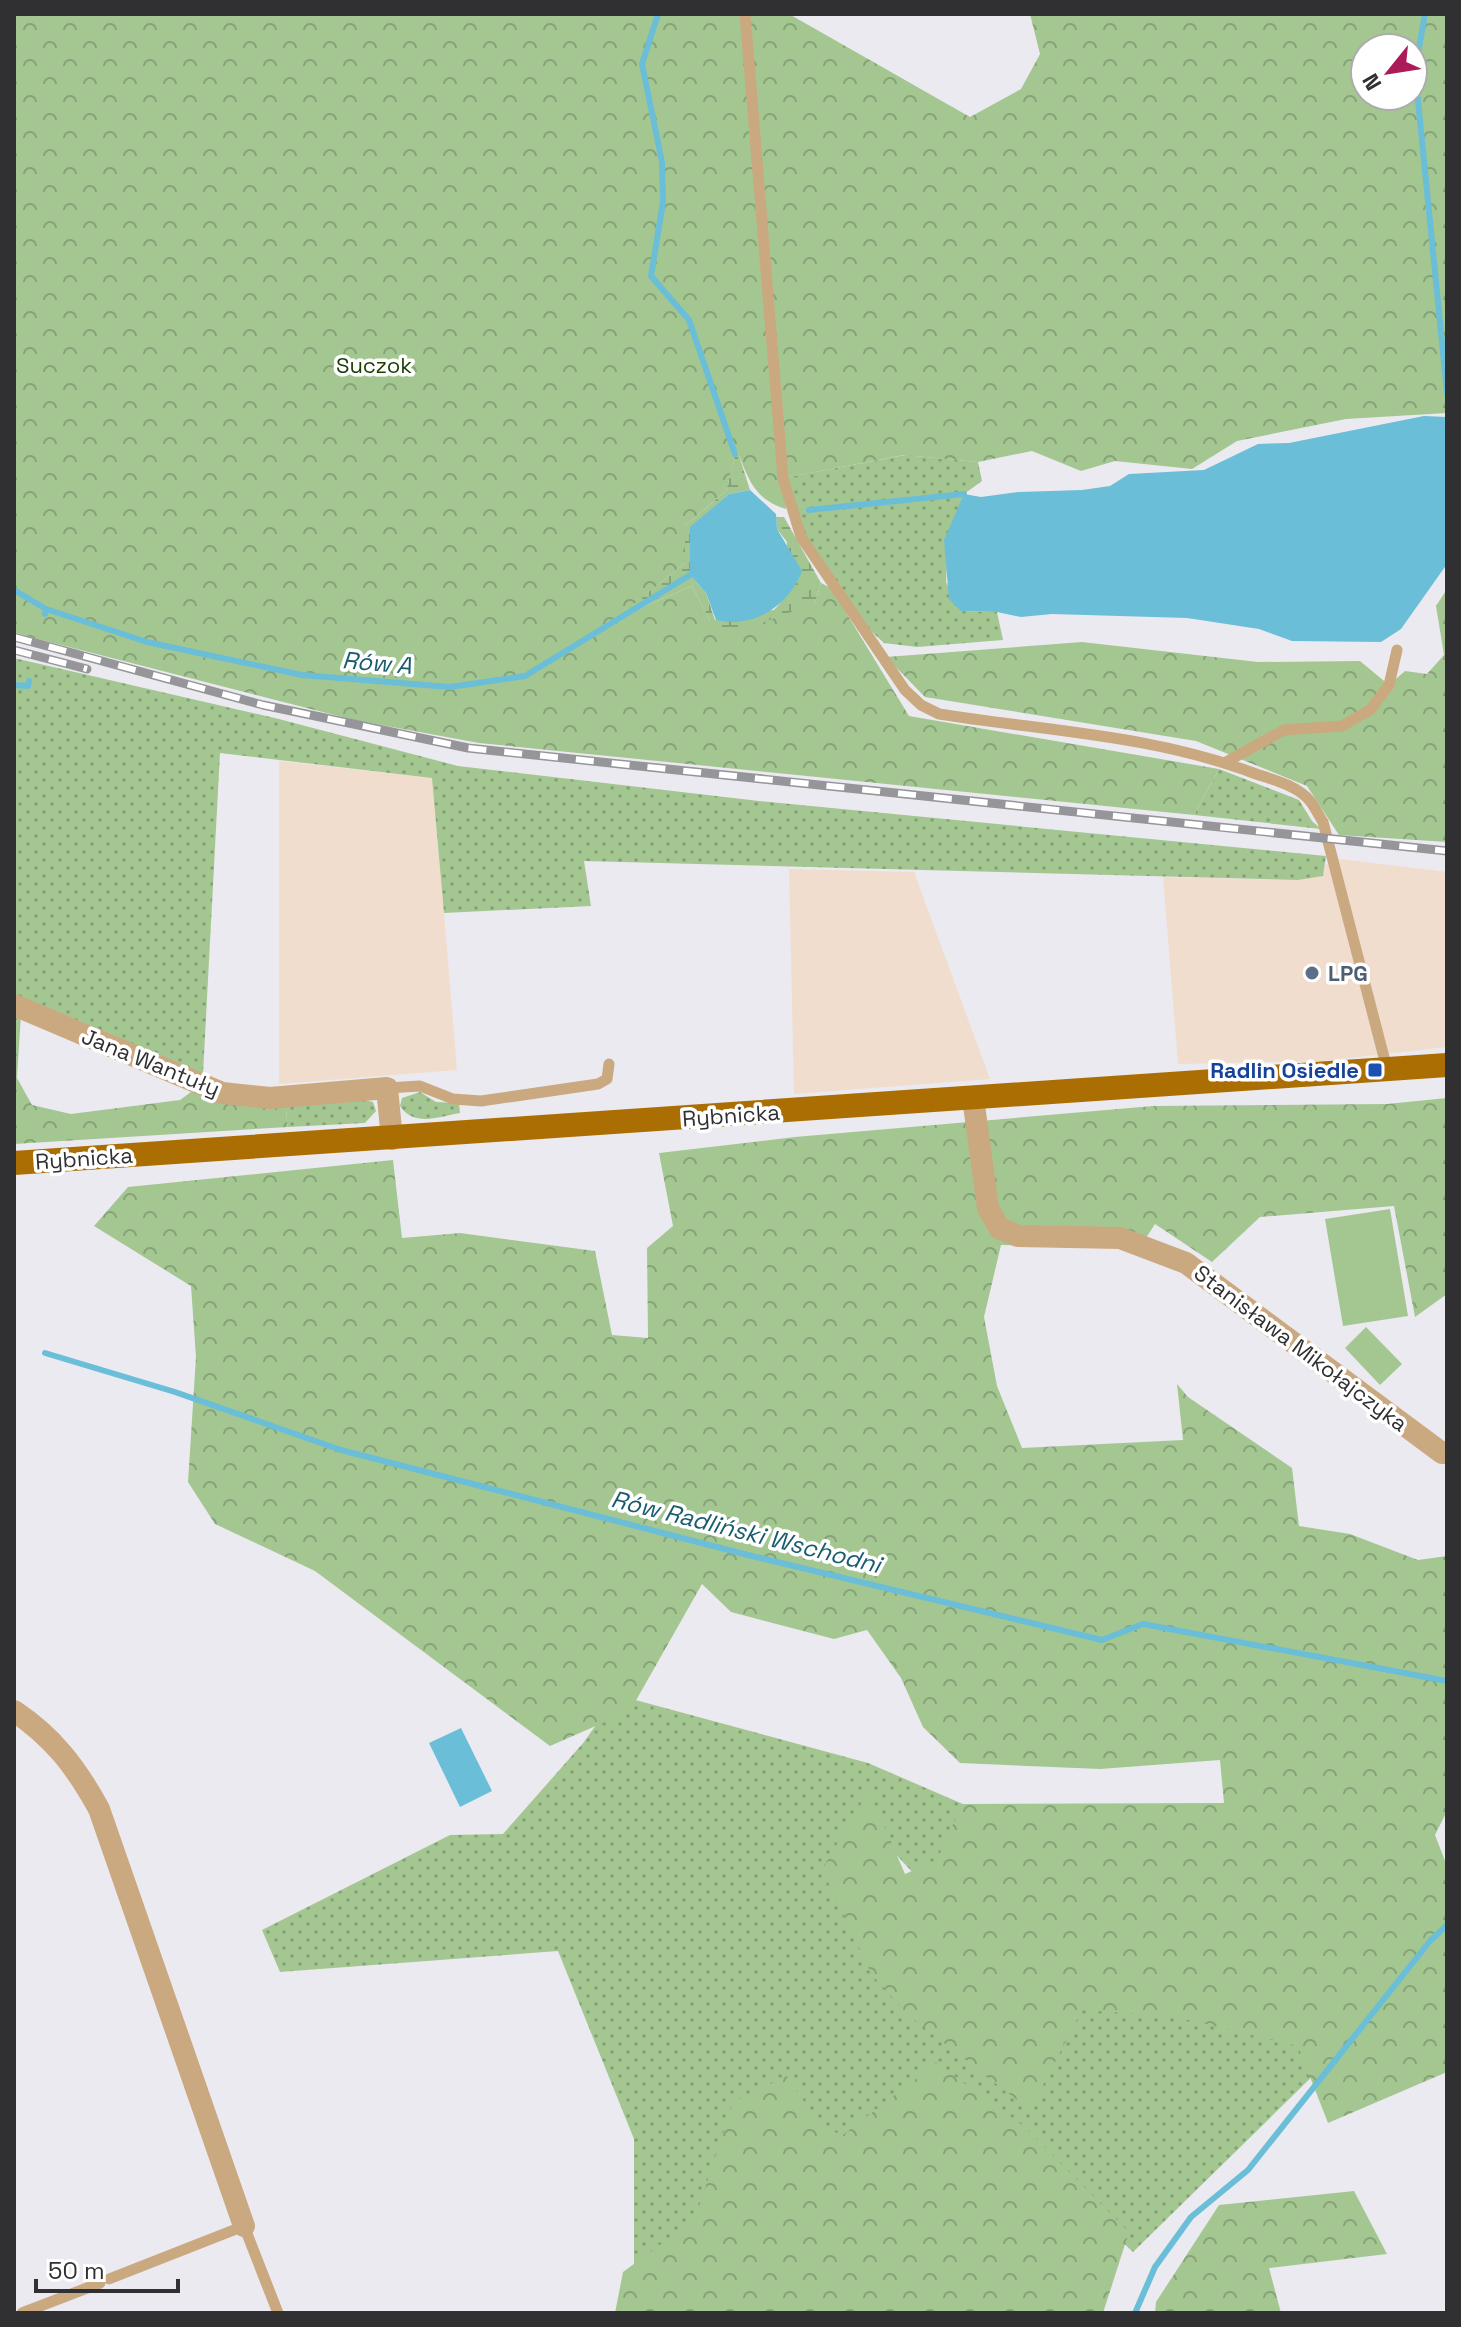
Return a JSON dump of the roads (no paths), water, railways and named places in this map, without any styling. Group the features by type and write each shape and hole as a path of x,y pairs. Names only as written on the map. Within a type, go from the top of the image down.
{"main road":[{"name":"Rybnicka","path":"14,1163 1447,1065"}],"street":[{"name":"Jana Wantuły","path":"14,1005 222,1093 270,1098 387,1088"},
{"path":"387,1088 392,1139"},
{"name":"Stanisława Mikołajczyka","path":"973,1098 988,1208 999,1228 1018,1236 1120,1238 1186,1263 1442,1453 1447,1453"},
{"path":"14,1711 43,1731 75,1765 99,1809 244,2226"}],"lane":[{"path":"745,14 783,478 801,537 905,690 921,705 954,716 1108,735 1226,762 1288,785 1310,800 1323,822 1387,1069"},
{"path":"1226,762 1284,730 1342,726 1370,710 1389,685 1397,650"},
{"path":"387,1088 420,1086 453,1099 481,1101 598,1084 607,1079 609,1064"},
{"path":"22,2313 244,2226 278,2313"}],"water":[{"path":"1424,416 1447,417 1447,564 1401,629 1381,642 1292,641 1259,629 1187,618 1052,614 1021,617 997,612 961,611 949,599 944,540 964,494 981,497 1110,486 1129,474 1204,470 1258,444 1289,443"},
{"path":"750,490 776,514 777,529 802,571 788,595 768,612 743,621 716,620 706,593 690,575 690,527 729,494"},
{"path":"461,1728 492,1791 460,1807 429,1743"}],"waterway":[{"path":"658,14 642,64 662,162 663,202 651,276 689,320 735,454"},
{"path":"1425,14 1415,70 1447,393"},
{"name":"Rów A","path":"809,510 964,494"},
{"name":"Rów A","path":"45,614 46,609 147,642 302,675 450,687 525,676 690,575"},
{"path":"14,590 46,609"},
{"name":"Rów A","path":"14,685 28,686 29,681"},
{"name":"Rów Radliński Wschodni","path":"45,1353 175,1392 341,1450 748,1555 1102,1640 1143,1624 1447,1681"},
{"path":"1135,2313 1155,2267 1191,2217 1248,2170 1430,1941 1447,1925"}],"railway":[{"path":"14,637 263,705 468,748 1447,851"},
{"path":"14,650 87,669"}],"place":[{"name":"LPG","path":"1312,973"},
{"name":"Radlin Osiedle","path":"1375,1070"}],"park label":[{"name":"Suczok","path":"374,365"}]}
